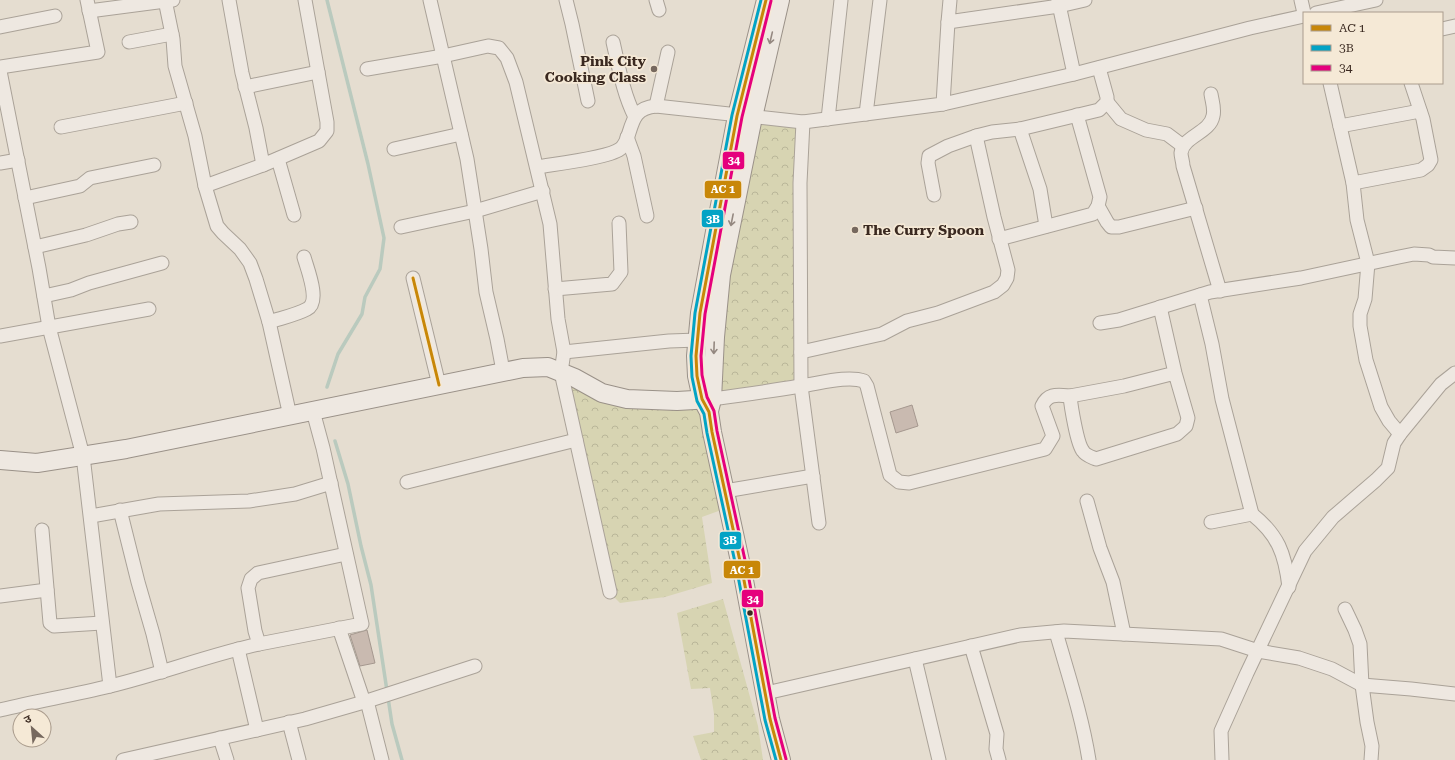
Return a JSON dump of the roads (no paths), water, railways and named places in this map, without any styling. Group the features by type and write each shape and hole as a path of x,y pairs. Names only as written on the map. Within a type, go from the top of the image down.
{"main road":[{"path":"708,403 722,274 745,116 766,0"},
{"path":"780,0 745,116 712,244 700,313 696,356 698,376 708,403 770,719 781,760"},
{"path":"0,460 37,463 126,449 523,368 548,367 576,378 602,393 627,399 708,403"}],"street":[{"path":"0,67 98,52 88,6 168,0 175,66 195,136 205,186 217,226 240,248 250,263 269,322 290,416"},
{"path":"230,0 242,73 256,128 263,165"},
{"path":"205,186 263,165 319,141 327,131 327,122 305,0"},
{"path":"430,0 467,159 486,292 503,371"},
{"path":"566,0 588,102"},
{"path":"828,119 841,0"},
{"path":"866,114 880,0"},
{"path":"943,104 950,0"},
{"path":"948,22 1084,0"},
{"path":"1301,0 1304,12"},
{"path":"1321,12 1376,0"},
{"path":"1058,3 1074,74"},
{"path":"537,167 608,155 620,149 625,143 635,117 640,110 647,107 656,106 803,122 943,104 1099,68 1303,14"},
{"path":"0,27 54,16"},
{"path":"1443,29 1455,26"},
{"path":"129,42 172,34"},
{"path":"613,42 623,88 635,117"},
{"path":"367,69 443,56 488,46 499,48 507,58 516,82 550,224 558,319 564,352 561,372 610,592"},
{"path":"656,106 668,52"},
{"path":"1099,68 1107,102 1121,119 1146,130 1167,134 1183,146"},
{"path":"0,71 35,247 49,327 83,456 110,686"},
{"path":"245,87 318,72"},
{"path":"1330,84 1353,183 1357,220 1368,263 1365,299 1360,314 1366,360 1381,407 1388,421 1400,434"},
{"path":"1353,183 1421,170 1428,165 1431,160 1420,111 1411,84"},
{"path":"1211,94 1214,110 1213,118 1208,125 1183,146 1181,154 1183,166 1220,291"},
{"path":"934,195 928,163 930,156 948,146 992,132 1020,130 1099,110 1107,102"},
{"path":"61,127 186,103"},
{"path":"1340,126 1420,111"},
{"path":"999,238 1093,214 1098,206 1100,197 1078,115"},
{"path":"803,122 800,183 802,386 819,523"},
{"path":"1020,130 1040,189 1046,226"},
{"path":"394,149 461,134"},
{"path":"801,352 882,334 908,321 938,313 994,292 1003,286 1007,278 1008,270 999,238 976,136"},
{"path":"627,137 634,156 646,216"},
{"path":"278,159 294,215"},
{"path":"0,163 18,160"},
{"path":"25,198 80,186 90,178 154,165"},
{"path":"401,227 475,211 543,191"},
{"path":"1098,206 1107,222 1112,227 1119,227 1196,208"},
{"path":"35,247 86,235 118,224 131,222"},
{"path":"555,289 612,284 616,280 621,272 619,223"},
{"path":"1100,323 1119,320 1200,295 1301,278 1414,254 1455,258"},
{"path":"269,322 308,309 313,303 314,297 304,257"},
{"path":"44,296 71,290 89,283 162,263"},
{"path":"413,278 439,385"},
{"path":"1200,295 1212,344 1222,399 1252,514 1265,524 1279,544 1286,566 1289,587"},
{"path":"1070,396 1071,412 1082,451 1096,459 1177,434 1186,426 1188,418 1175,373 1160,307"},
{"path":"0,336 149,309"},
{"path":"564,352 670,341 698,340"},
{"path":"708,403 820,382 850,379 864,381 867,386 890,475 898,482 909,483 1045,449 1053,436 1042,406 1046,399 1051,396 1070,396 1124,386 1175,373"},
{"path":"1220,759 1221,730 1306,551 1333,517 1388,468 1394,443 1400,434 1441,384 1455,373"},
{"path":"0,710 110,686 238,649 362,624 323,448 317,410"},
{"path":"407,482 576,440"},
{"path":"725,491 813,476"},
{"path":"91,516 159,504 249,501 295,494 331,484"},
{"path":"1088,501 1100,548 1113,582 1124,634"},
{"path":"120,510 162,672"},
{"path":"1210,522 1252,514"},
{"path":"42,530 50,623 54,626 102,624"},
{"path":"260,644 248,588 251,579 258,573 346,554"},
{"path":"0,596 47,590"},
{"path":"1345,610 1360,644 1362,686 1372,746 1371,760"},
{"path":"339,628 369,700 382,760"},
{"path":"766,693 1020,635 1056,632 1221,639 1258,651 1299,658 1332,669 1362,686 1411,689 1455,694"},
{"path":"1056,632 1086,740 1089,760"},
{"path":"971,646 997,734 996,749 999,760"},
{"path":"238,649 257,730"},
{"path":"915,659 939,760"},
{"path":"123,760 289,722 369,700 475,666"},
{"path":"289,722 299,760"},
{"path":"220,738 227,760"}],"waterway":[{"path":"327,0 368,164 384,238 380,269 365,297 362,314 338,354 327,387"},
{"path":"335,441 348,484 371,585 392,724 402,760"}],"place":[{"name":"Pink City Cooking Class","path":"654,69"},
{"name":"The Curry Spoon","path":"855,230"}]}
